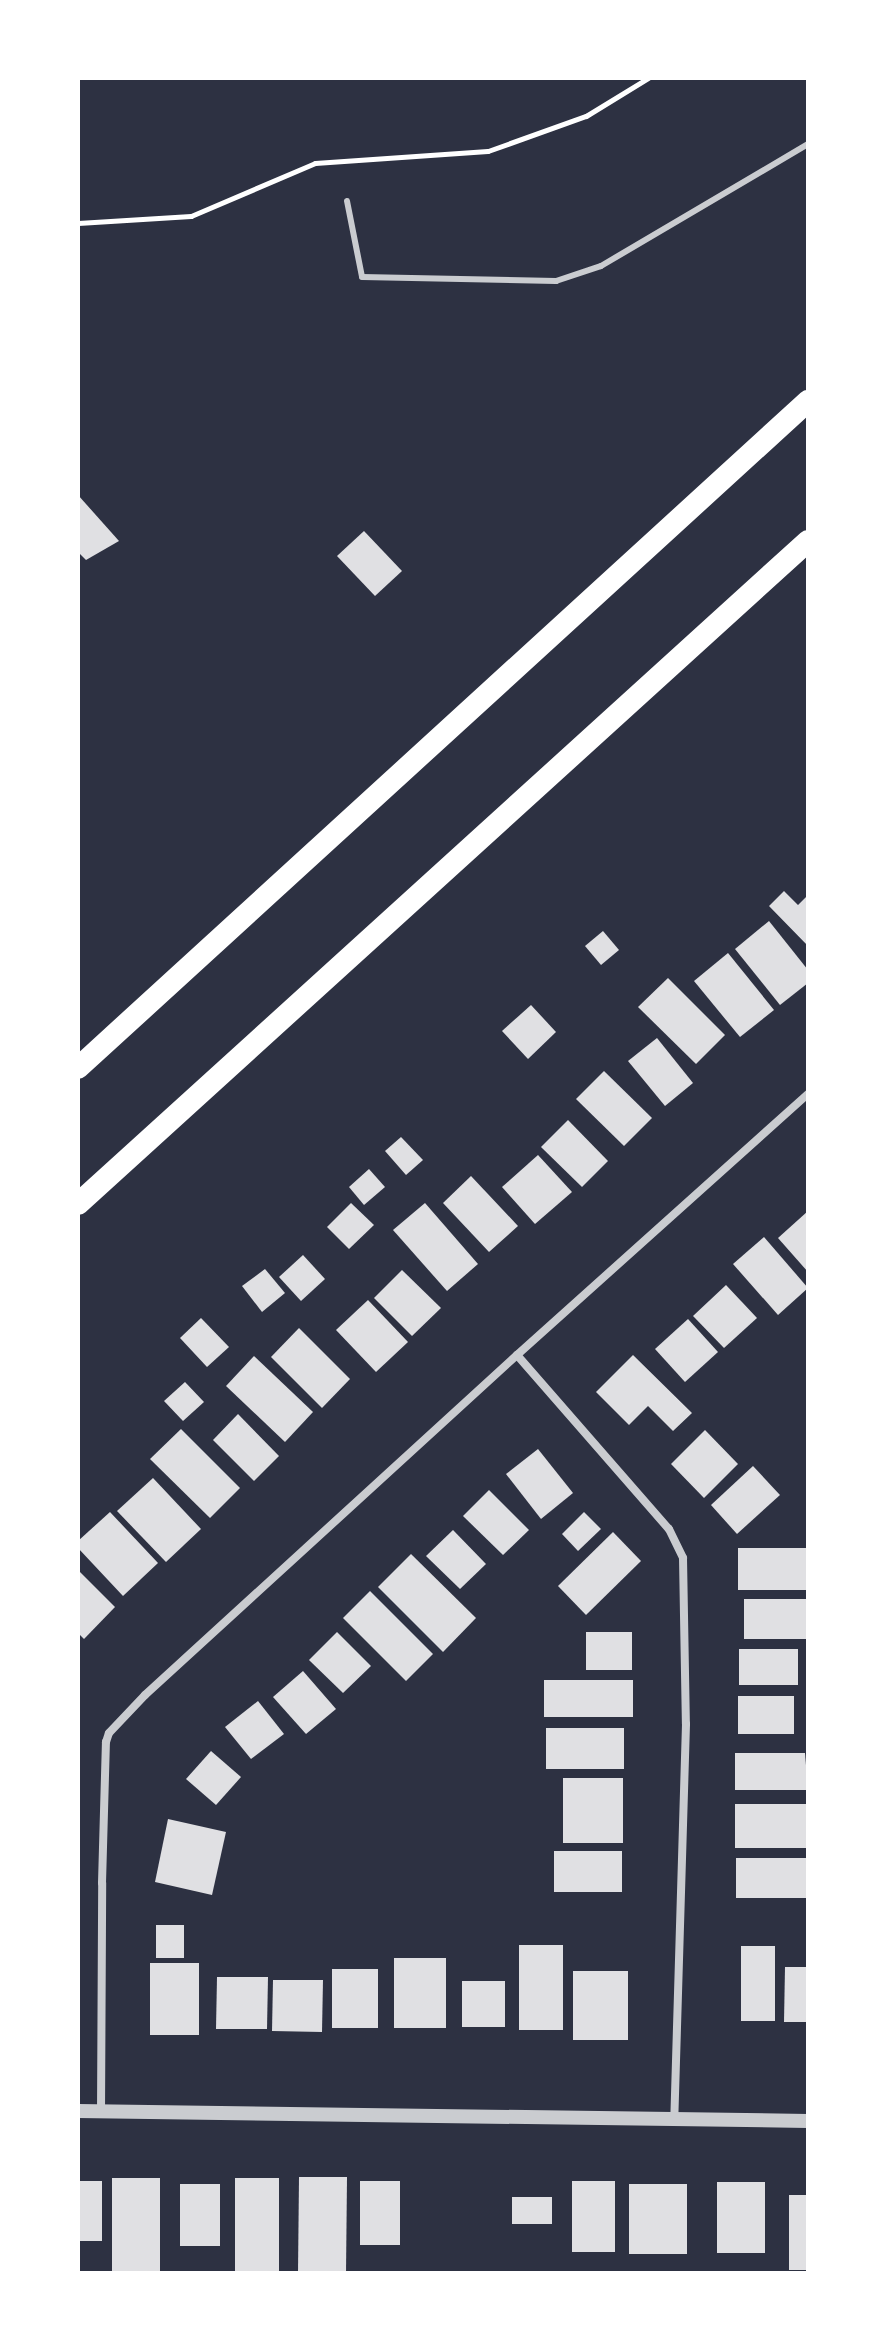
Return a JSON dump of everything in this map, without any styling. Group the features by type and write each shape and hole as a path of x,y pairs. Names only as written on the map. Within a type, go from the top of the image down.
{"highway":[{"path":"78,1068 808,401"},
{"path":"78,1204 808,541"}],"street":[{"path":"101,2112 103,1852 106,1742 109,1733 157,1684 808,1094"},
{"path":"517,1355 669,1529 683,1558 686,1724 674,2118"},
{"path":"78,2111 808,2121"}],"lane":[{"path":"347,201 362,277 556,281 601,266 808,144"}],"path":[{"path":"78,223 191,216 315,163 488,151 586,116 648,78"}],"building":[{"path":"78,495 119,541 86,560 78,552"},
{"path":"364,531 402,571 375,596 337,556"},
{"path":"784,891 798,905 808,895 808,946 769,906"},
{"path":"769,921 808,970 808,983 780,1005 735,949"},
{"path":"603,931 619,950 601,965 585,946"},
{"path":"728,953 774,1010 740,1037 694,981"},
{"path":"668,978 725,1035 696,1064 638,1007"},
{"path":"531,1005 556,1032 528,1059 502,1031"},
{"path":"657,1038 693,1083 665,1106 628,1061"},
{"path":"604,1071 652,1118 624,1146 576,1099"},
{"path":"568,1120 608,1161 582,1187 541,1147"},
{"path":"401,1137 423,1160 406,1175 385,1151"},
{"path":"538,1155 572,1192 535,1224 502,1187"},
{"path":"369,1169 385,1187 364,1205 349,1187"},
{"path":"471,1176 518,1226 489,1252 443,1203"},
{"path":"351,1203 374,1225 349,1249 327,1227"},
{"path":"425,1203 478,1264 447,1291 393,1230"},
{"path":"808,1211 808,1272 778,1238"},
{"path":"764,1237 808,1288 778,1315 733,1264"},
{"path":"303,1255 325,1279 301,1301 279,1277"},
{"path":"265,1269 285,1293 262,1312 242,1286"},
{"path":"402,1270 441,1308 412,1336 374,1298"},
{"path":"726,1285 757,1318 724,1348 693,1316"},
{"path":"368,1300 408,1342 376,1372 336,1330"},
{"path":"201,1318 229,1347 207,1367 180,1338"},
{"path":"688,1319 718,1352 685,1382 655,1349"},
{"path":"299,1328 350,1379 322,1408 271,1357"},
{"path":"633,1355 692,1413 673,1431 648,1406 629,1425 596,1392"},
{"path":"254,1356 313,1412 285,1442 226,1386"},
{"path":"185,1382 204,1402 183,1421 164,1401"},
{"path":"238,1414 279,1456 254,1481 213,1440"},
{"path":"181,1429 240,1488 210,1518 150,1459"},
{"path":"705,1430 738,1464 704,1498 671,1464"},
{"path":"538,1449 573,1493 541,1519 506,1474"},
{"path":"753,1466 780,1495 737,1534 711,1505"},
{"path":"153,1478 201,1529 166,1562 117,1511"},
{"path":"489,1490 529,1530 503,1555 463,1516"},
{"path":"110,1512 158,1563 123,1596 78,1548 78,1541"},
{"path":"584,1512 601,1529 578,1551 562,1534"},
{"path":"453,1530 486,1564 460,1589 426,1556"},
{"path":"613,1532 641,1561 586,1615 558,1586"},
{"path":"738,1548 808,1548 808,1590 738,1590"},
{"path":"411,1554 476,1618 443,1652 378,1587"},
{"path":"78,1570 115,1607 84,1639 78,1633"},
{"path":"370,1591 433,1654 406,1681 343,1618"},
{"path":"744,1599 808,1599 808,1639 744,1639"},
{"path":"337,1632 371,1666 343,1693 309,1660"},
{"path":"586,1632 632,1632 632,1670 586,1670"},
{"path":"739,1649 798,1649 798,1685 739,1685"},
{"path":"303,1671 336,1709 306,1734 273,1697"},
{"path":"544,1680 633,1680 633,1717 544,1717"},
{"path":"738,1696 794,1696 794,1734 738,1734"},
{"path":"258,1701 284,1734 251,1759 225,1727"},
{"path":"546,1728 624,1728 624,1769 546,1769"},
{"path":"211,1751 241,1777 216,1805 186,1779"},
{"path":"735,1753 805,1753 808,1790 735,1790"},
{"path":"563,1778 623,1778 623,1843 563,1843"},
{"path":"735,1804 808,1804 808,1848 735,1848"},
{"path":"168,1819 226,1832 212,1895 155,1882"},
{"path":"554,1851 622,1851 622,1892 554,1892"},
{"path":"736,1858 808,1858 808,1898 736,1898"},
{"path":"156,1925 184,1925 184,1958 156,1958"},
{"path":"519,1945 563,1945 563,2030 519,2030"},
{"path":"741,1946 775,1946 775,2021 741,2021"},
{"path":"394,1958 446,1958 446,2028 394,2028"},
{"path":"150,1963 199,1963 199,2035 150,2035"},
{"path":"785,1967 808,1967 808,2022 784,2022"},
{"path":"332,1969 378,1969 378,2028 332,2028"},
{"path":"573,1971 628,1971 628,2040 573,2040"},
{"path":"217,1977 268,1977 267,2029 216,2029"},
{"path":"273,1980 323,1980 322,2032 272,2031"},
{"path":"462,1981 505,1981 505,2027 462,2027"},
{"path":"299,2177 347,2177 346,2273 298,2272"},
{"path":"112,2178 160,2178 160,2273 112,2273"},
{"path":"235,2178 279,2178 279,2273 235,2273"},
{"path":"78,2181 102,2181 102,2241 78,2241"},
{"path":"360,2181 400,2181 400,2245 360,2245"},
{"path":"572,2181 615,2181 615,2252 572,2252"},
{"path":"717,2182 765,2182 765,2253 717,2253"},
{"path":"180,2184 220,2184 220,2246 180,2246"},
{"path":"629,2184 687,2184 687,2254 629,2254"},
{"path":"789,2195 808,2195 808,2270 789,2270"},
{"path":"512,2197 552,2197 552,2224 512,2224"}]}
